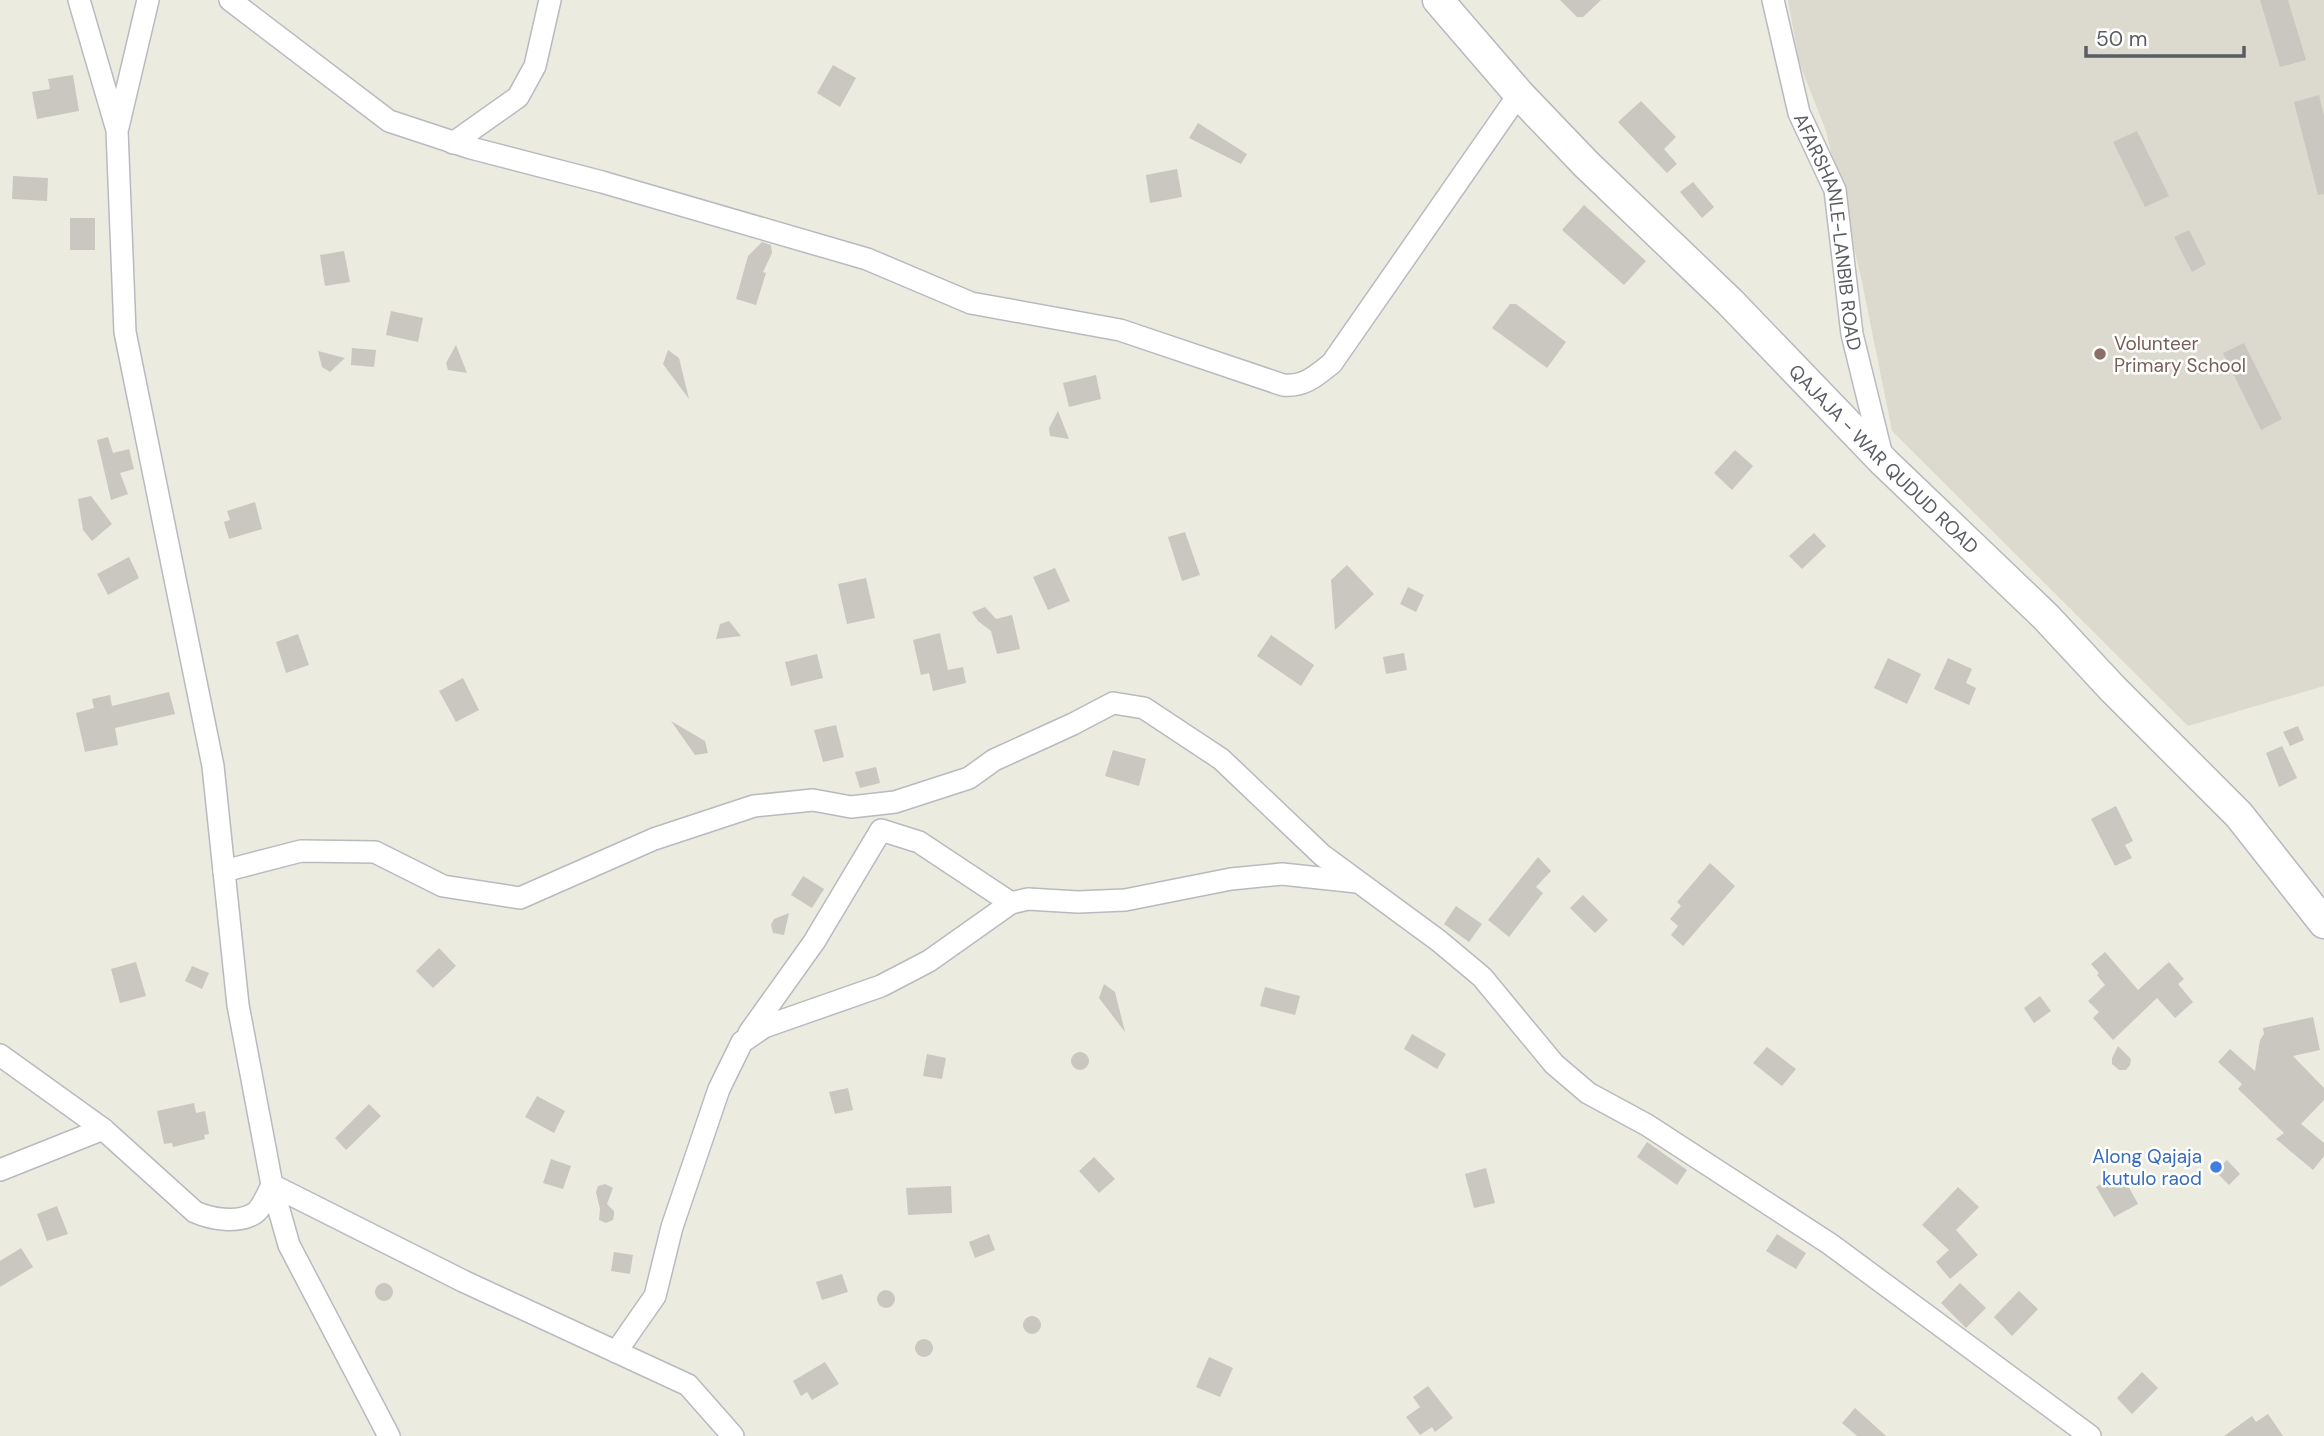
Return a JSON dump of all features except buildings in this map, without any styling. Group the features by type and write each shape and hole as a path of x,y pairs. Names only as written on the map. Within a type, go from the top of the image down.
{"street":[{"path":"79,0 117,130 125,332 213,766 238,1005 272,1185 289,1245 389,1436"},
{"path":"117,130 148,0"},
{"path":"230,0 389,121 453,143 602,182 867,259 971,303 1120,330 1283,385 1297,387 1311,380 1332,363 1519,94"},
{"path":"453,143 518,97 534,66 550,0"},
{"name":"QAJAJA - WAR QUDUD ROAD","path":"1438,0 1519,94 1586,164 1730,302 1884,462 2046,617 2239,815 2324,923"},
{"name":"AFARSHANLE-LANBIB ROAD","path":"1773,0 1799,113 1835,190 1852,334 1884,462"},
{"path":"224,871 301,851 375,852 443,886 520,898 654,839 754,806 813,800 851,807 895,802 969,778 994,760 1073,724 1113,702 1144,708 1221,759 1322,855 1439,941 1482,977 1554,1064 1588,1093 1647,1125 1830,1244 2090,1436"},
{"path":"851,807 881,830 919,842 1011,903"},
{"path":"616,1352 655,1296 672,1227 719,1089 742,1042 814,942 881,830"},
{"path":"742,1042 764,1027 881,986 929,961 1011,903 1028,899 1078,902 1125,900 1231,879 1282,874 1359,882"},
{"path":"0,1055 103,1129 195,1212 208,1218 244,1217 257,1212 272,1185"},
{"path":"0,1170 103,1129"},
{"path":"272,1185 463,1282 688,1385 733,1436"}],"shaded area":[{"name":"Volunteer Primary School","path":"1788,0 2324,0 2324,686 2188,726 1892,431 1861,277 1826,131 1799,62"}],"place":[{"name":"Volunteer Primary School","path":"2100,354"},
{"name":"Along Qajaja kutulo raod","path":"2216,1167"}]}
